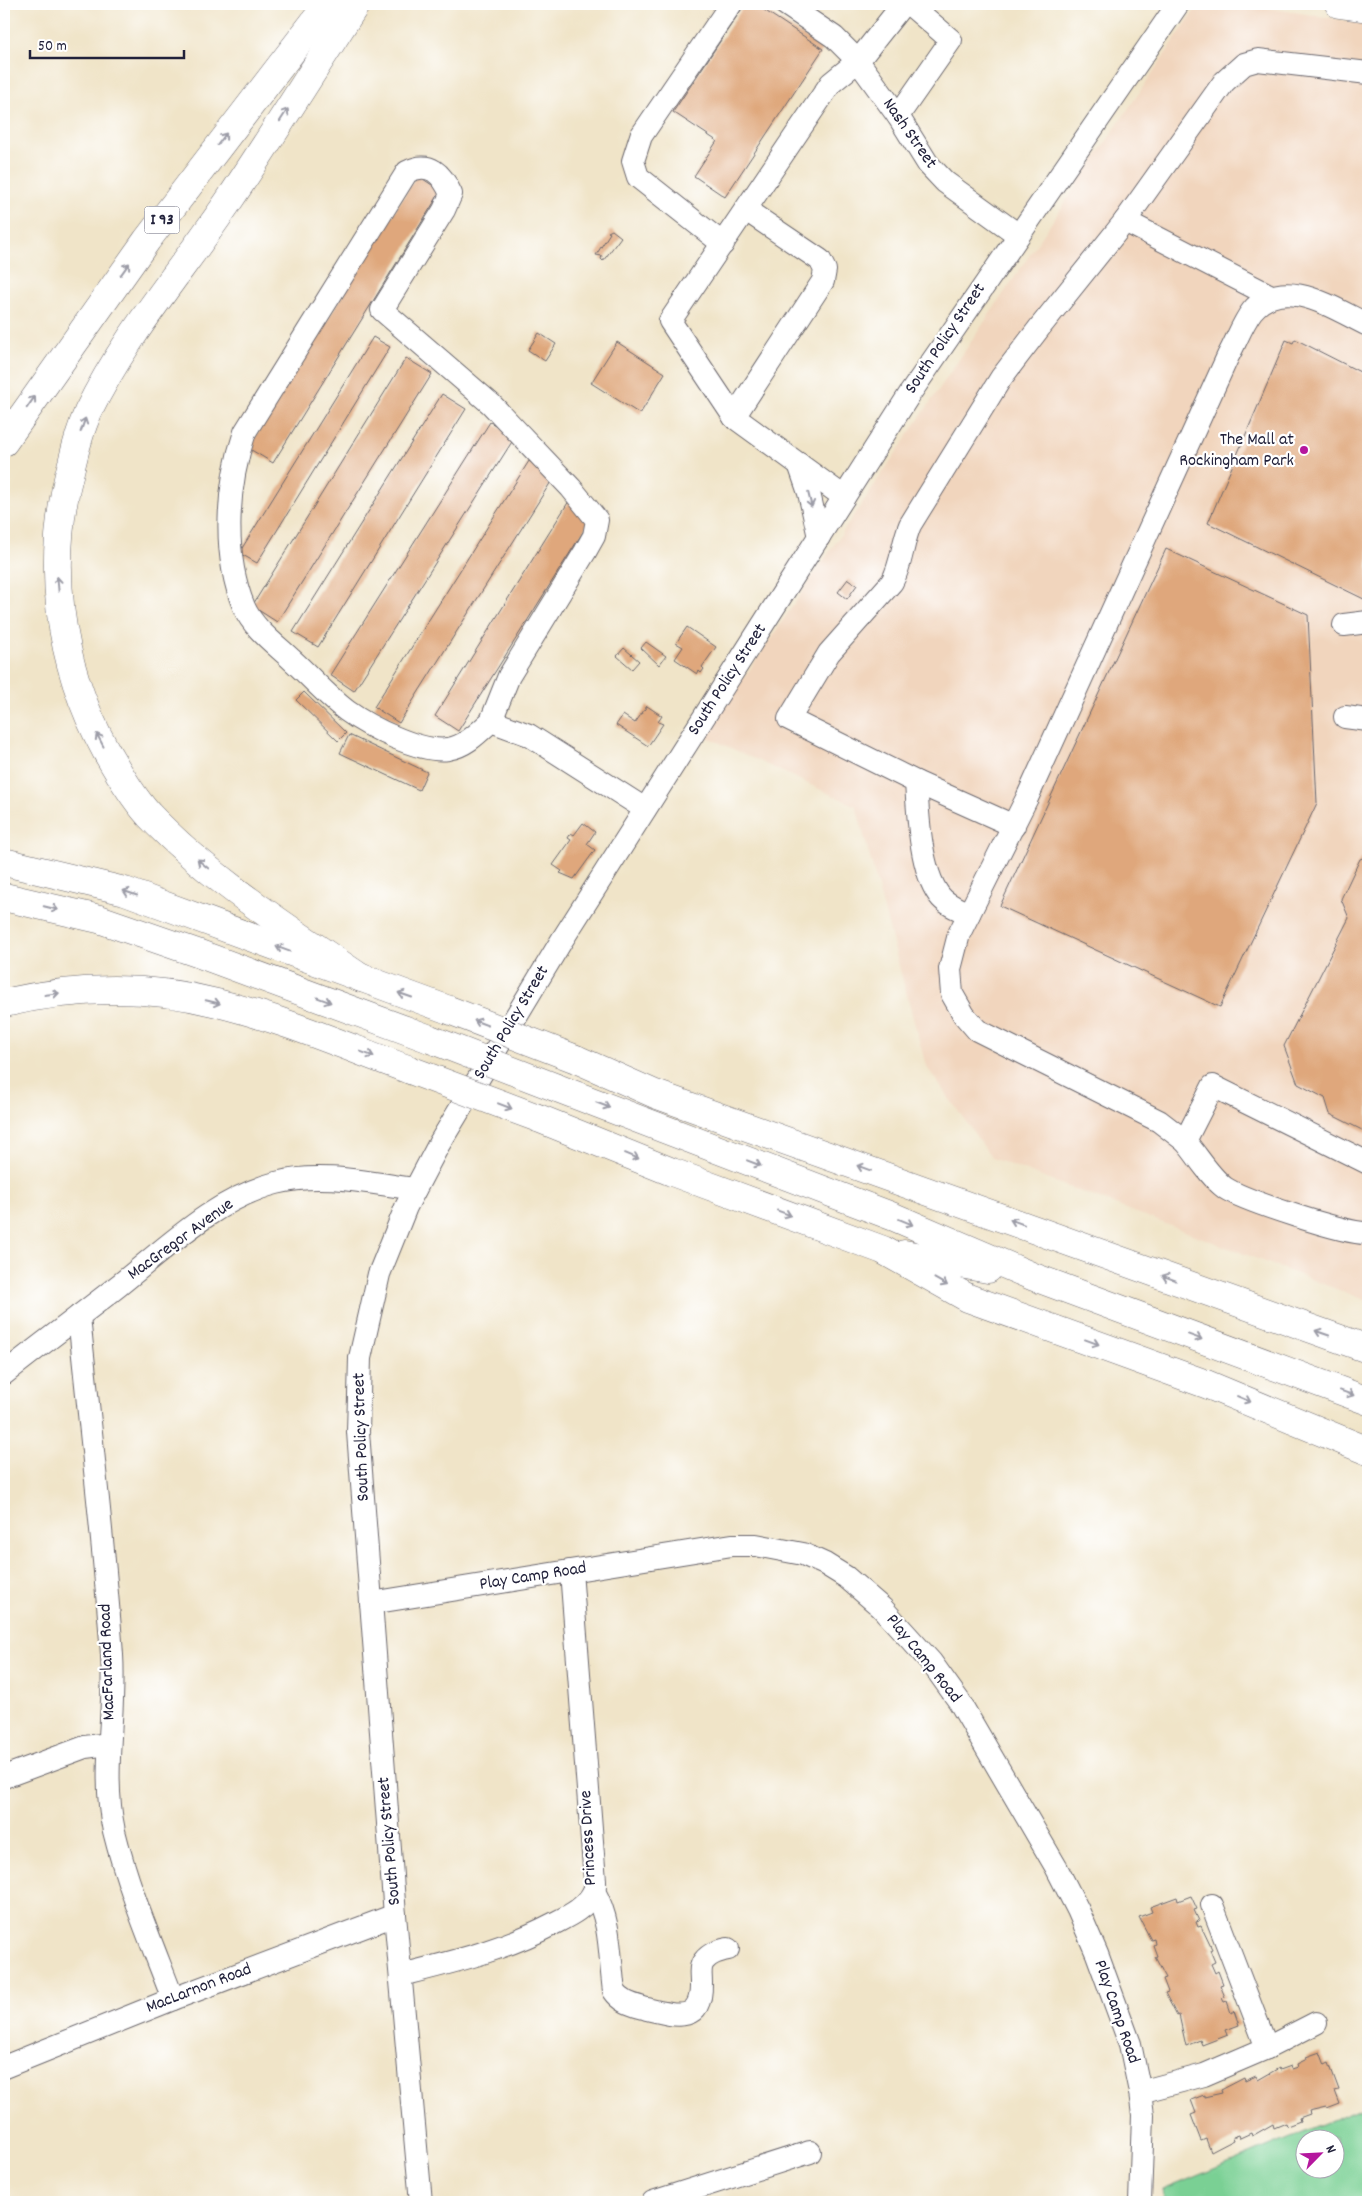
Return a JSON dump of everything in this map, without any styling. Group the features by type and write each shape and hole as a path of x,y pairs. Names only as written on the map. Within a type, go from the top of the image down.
{"main road":[{"name":"I 93","path":"4,442 147,240 328,4"},
{"path":"356,4 229,200 108,375 87,415 64,490 58,530 56,568 66,647 81,697 97,734 120,776 147,813 185,849 240,895 361,978"},
{"path":"1339,4 1368,8"},
{"path":"4,862 125,892 449,1010 576,1059 655,1094 1368,1349"},
{"path":"4,897 99,919 197,952 894,1217 1034,1277 1368,1401"},
{"path":"4,1003 66,992 142,991 179,995 253,1013 538,1118 672,1172 883,1250 968,1298 1206,1384 1368,1451"},
{"path":"883,1250 1034,1277"}],"street":[{"path":"723,244 638,177 633,161 641,136 731,4"},
{"name":"Nash Street","path":"785,4 834,37 858,61 898,116 928,164 945,182 1017,234"},
{"path":"844,497 734,417 718,396 670,321 831,82 858,61 903,4"},
{"path":"898,116 951,40 909,4"},
{"name":"South Policy Street","path":"421,2202 395,1914 358,1432 360,1358 379,1274 415,1189 439,1144 645,809 911,392 1017,234 1178,4"},
{"path":"1014,826 916,782 788,719 829,653 892,582 900,568 904,540 910,525 1001,378 1125,221 1224,82 1244,64 1258,60 1368,73"},
{"path":"417,166 434,170 444,179 451,194 444,210 382,310 490,404 571,488 597,520 594,536 585,552 509,676 491,721 464,745 447,749 426,749 392,736 348,711 259,629 244,608 233,568 230,529 235,462 245,432 407,172 417,166"},
{"path":"734,417 822,280 825,270 820,260 746,210"},
{"path":"1125,221 1271,296"},
{"path":"1367,1227 1326,1226 1240,1195 1226,1188 1215,1178 1185,1141 1159,1121 977,1030 964,1015 952,994 950,970 954,949 968,914 1014,826 1228,356 1250,313 1271,296 1298,294 1368,325"},
{"path":"799,464 809,493 819,537"},
{"path":"1344,625 1368,622"},
{"path":"1345,717 1368,720"},
{"path":"491,721 529,735 645,809"},
{"path":"916,782 923,850 932,881 939,895 946,903 968,914"},
{"path":"1185,1141 1213,1086 1368,1163"},
{"name":"MacGregor Avenue","path":"4,1374 211,1213 253,1190 276,1183 300,1179 325,1178 415,1189"},
{"name":"MacFarland Road","path":"79,1316 112,1656 112,1714 107,1773 114,1831 126,1872 173,1999"},
{"name":"Play Camp Road","path":"371,1603 732,1545 756,1545 803,1554 825,1564 865,1592 931,1662 959,1701 1056,1867 1097,1954 1130,2044 1140,2092 1143,2123 1140,2202"},
{"name":"Princess Drive","path":"401,1975 481,1955 510,1945 572,1914 585,1905 594,1891 571,1571"},
{"path":"4,1777 85,1747 109,1744"},
{"path":"594,1891 604,1910 609,1934 614,1991 619,1998 633,2005 682,2016 693,2011 699,2001 700,1968 704,1961 716,1952 728,1949"},
{"path":"1212,1905 1267,2048"},
{"name":"MacLarnon Road","path":"4,2067 173,1999 395,1914"},
{"path":"1140,2092 1204,2075 1267,2048 1316,2022"},
{"path":"653,2202 810,2152"}],"shaded area":[{"name":"The Mall at Rockingham Park","path":"1199,4 1244,4 1368,24 1368,1301 992,1158 926,1066 856,806 705,736"}],"green space":[{"path":"1368,2105 1368,2202 1165,2202 1163,2190 1294,2136 1294,2178 1344,2178 1344,2128 1313,2128"}],"building":[{"path":"745,4 755,4 823,49 725,197 694,176 717,141 673,112"},
{"path":"417,175 441,191 273,463 248,448"},
{"path":"612,230 621,237 603,261 601,259 602,256 596,255 610,233 608,232"},
{"path":"539,333 556,344 545,361 528,350"},
{"path":"373,337 390,347 257,563 239,553"},
{"name":"The Mall at Rockingham Park","path":"1295,339 1368,376 1368,601 1208,523 1286,340 1293,343"},
{"path":"617,342 665,373 640,414 591,383"},
{"path":"406,358 432,374 277,622 252,606"},
{"path":"442,394 466,409 318,647 293,632"},
{"path":"490,422 515,437 354,691 330,675"},
{"path":"529,461 554,477 399,723 374,707"},
{"path":"569,501 593,516 458,731 435,716"},
{"path":"1166,549 1308,615 1317,803 1220,1007 1000,906"},
{"path":"848,579 857,585 847,599 838,592"},
{"path":"687,627 716,647 702,667 704,669 701,673 699,671 697,674 675,659 683,647 676,643"},
{"path":"646,642 666,656 659,665 641,648"},
{"path":"624,648 639,661 632,669 617,656"},
{"path":"304,692 346,733 338,741 296,700"},
{"path":"647,706 662,716 658,722 663,724 648,746 616,725 623,715 635,723"},
{"path":"349,735 427,772 419,790 340,753"},
{"path":"583,823 595,832 587,844 595,850 574,879 560,873 562,871 553,865 571,840 568,838 571,833 574,835"},
{"path":"1368,856 1368,1133 1330,1114 1325,1098 1298,1084 1284,1046 1349,918 1341,899 1360,859"},
{"path":"1191,1896 1197,1909 1194,1910 1199,1921 1196,1922 1198,1927 1201,1926 1212,1949 1210,1950 1215,1962 1211,1964 1215,1973 1218,1971 1223,1984 1220,1985 1225,1997 1222,1998 1224,2002 1227,2001 1231,2013 1234,2011 1239,2025 1226,2030 1228,2035 1202,2045 1200,2040 1186,2046 1179,2015 1177,2016 1165,1993 1168,1992 1163,1979 1166,1978 1155,1957 1157,1956 1153,1945 1155,1944 1154,1939 1151,1940 1139,1917 1152,1912 1150,1907 1177,1897 1178,1901"},
{"path":"1320,2052 1325,2065 1329,2063 1339,2090 1335,2091 1340,2104 1327,2109 1326,2107 1309,2111 1310,2114 1299,2118 1300,2121 1287,2126 1286,2123 1274,2128 1273,2124 1252,2136 1251,2133 1240,2138 1239,2135 1233,2137 1234,2140 1211,2152 1206,2139 1201,2141 1191,2115 1196,2113 1191,2100 1204,2095 1204,2097 1222,2093 1221,2090 1244,2078 1245,2081 1256,2076 1258,2080 1279,2068 1280,2070 1291,2066 1292,2069 1298,2067 1297,2064 1307,2059 1306,2057"}],"place":[{"name":"The Mall at Rockingham Park","path":"1304,450"}]}
